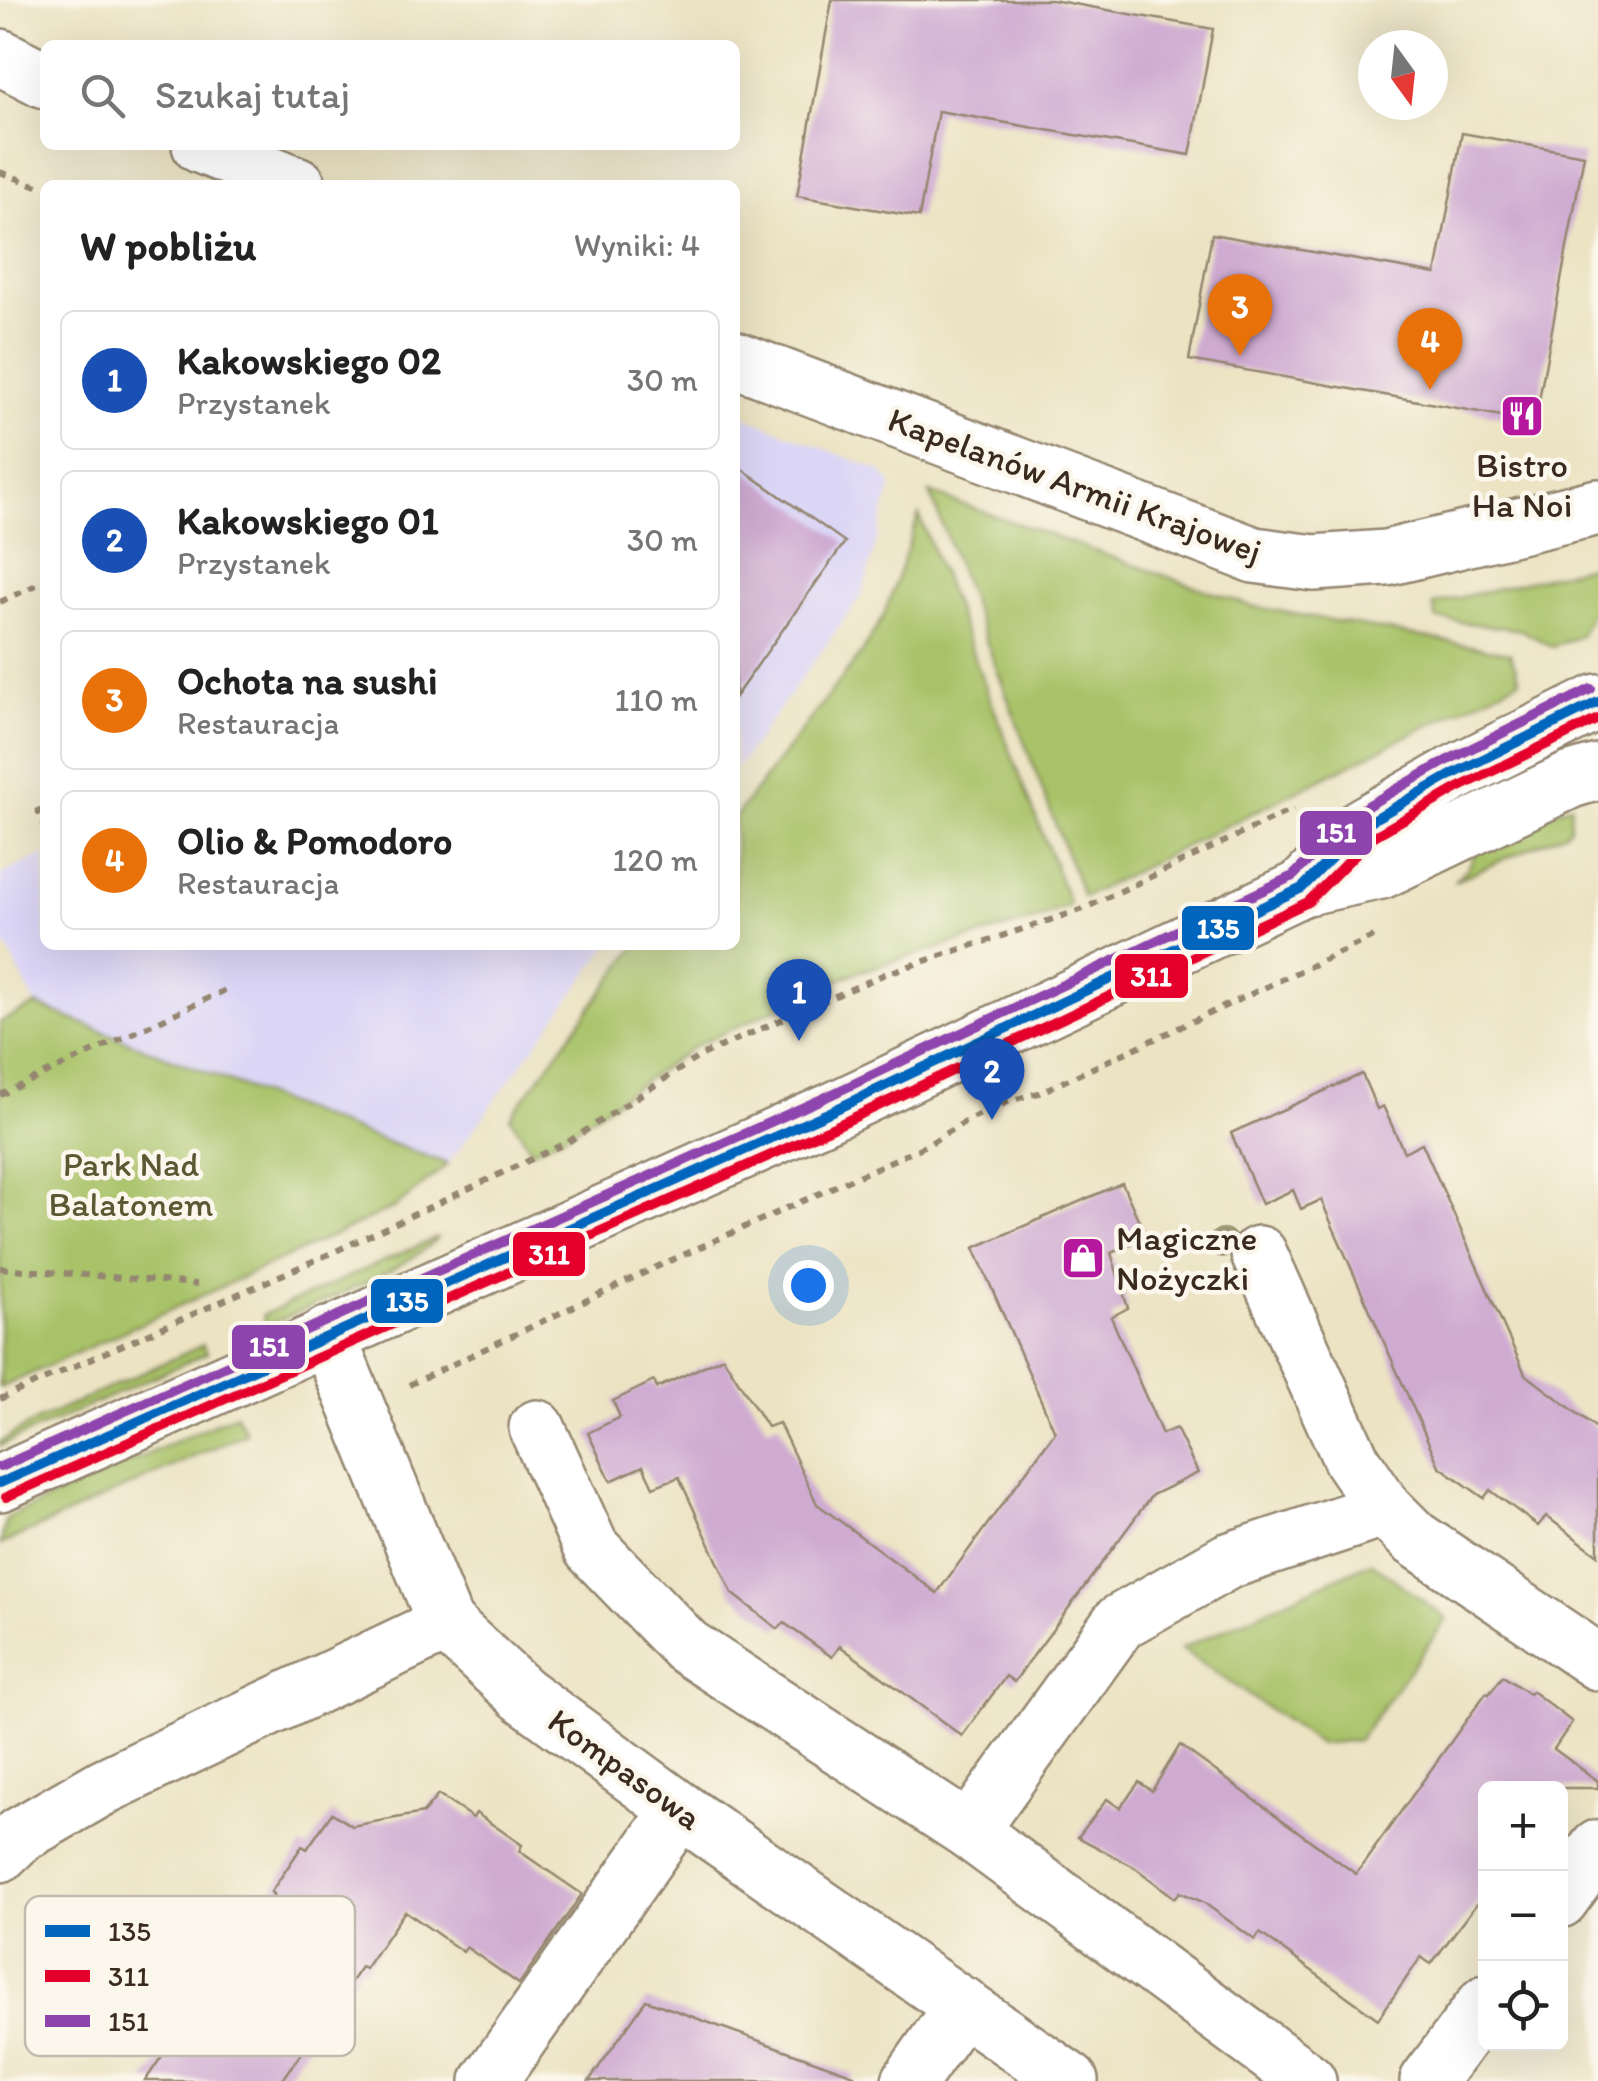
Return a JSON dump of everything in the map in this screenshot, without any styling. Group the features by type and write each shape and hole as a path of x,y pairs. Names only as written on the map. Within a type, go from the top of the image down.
{"street":[{"path":"0,58 40,78"},
{"path":"212,150 286,180"},
{"name":"Kapelanów Armii Krajowej","path":"740,361 1254,555 1314,563 1386,558 1598,507"},
{"path":"1302,888 1362,826 1452,774 1598,702"},
{"path":"0,1482 830,1112 1302,888 1381,871 1571,780 1598,772"},
{"path":"1259,1254 1351,1459 1385,1509 1414,1538 1598,1662"},
{"name":"Kompasowa","path":"327,1335 446,1624 522,1694 680,1810 1070,2081"},
{"path":"536,1428 590,1548 686,1646 969,1831 1308,2081"},
{"path":"969,1831 1120,1622 1228,1561 1385,1509"},
{"path":"0,1854 20,1835 105,1786 446,1624"},
{"path":"489,2081 680,1810"},
{"path":"1568,1889 1598,1848"},
{"path":"910,2081 963,2005"},
{"path":"1428,2081 1478,2013"}],"path":[{"path":"0,172 40,187"},
{"path":"0,602 40,583"},
{"path":"0,1400 336,1251 568,1142 700,1056 884,974 1081,910 1306,803"},
{"path":"37,808 40,815"},
{"path":"0,1095 230,988"},
{"path":"406,1397 410,1382 929,1144 963,1121 1010,1099 1038,1092 1232,1003"},
{"path":"0,1268 197,1284"}],"shaded area":[{"path":"740,415 881,471 892,484 862,595 740,763"},
{"path":"40,856 40,950 605,950 448,1164 36,1005 0,934 0,875"}],"green space":[{"path":"930,493 1251,606 1510,653 1520,680 1083,897"},
{"path":"919,515 1070,905 1037,919 854,973 695,1046 570,1132 532,1151 510,1117 633,950 740,950 740,811 862,652 884,615"},
{"path":"1598,564 1598,601 1580,636 1553,647 1521,630 1436,619 1433,604"},
{"path":"1571,804 1570,827 1564,833 1454,881 1469,867 1477,846"},
{"name":"Park Nad Balatonem","path":"36,1005 448,1164 396,1207 0,1388 0,1022"},
{"path":"438,1237 383,1274 266,1326 263,1315"},
{"path":"203,1345 207,1353 0,1446 0,1442 36,1421"},
{"path":"236,1414 246,1433 0,1545 7,1518"},
{"path":"1371,1562 1447,1619 1358,1740 1320,1744 1181,1649"}],"building":[{"path":"832,0 1052,0 1213,29 1190,155 938,111 919,217 797,196"},
{"path":"1462,133 1584,155 1535,422 1189,360 1212,234 1436,274"},
{"path":"740,468 845,542 740,690"},
{"path":"1362,1074 1377,1109 1383,1106 1404,1152 1422,1143 1525,1374 1598,1429 1598,1555 1546,1516 1538,1526 1490,1490 1484,1498 1439,1466 1321,1200 1301,1209 1293,1190 1262,1204 1231,1133"},
{"path":"1122,1183 1146,1237 1111,1253 1128,1308 1111,1317 1162,1434 1176,1428 1198,1473 1152,1495 1014,1682 1006,1676 962,1736 840,1646 832,1657 784,1623 778,1629 732,1593 679,1477 653,1487 643,1466 611,1481 588,1433 620,1417 613,1401 654,1381 657,1388 723,1357 767,1427 779,1423 817,1504 937,1593 1055,1432 974,1248"},
{"path":"1503,1676 1529,1694 1532,1691 1572,1722 1554,1749 1598,1781 1598,1788 1568,1788 1568,1781 1478,1781 1478,1902 1431,1964 1421,1957 1378,2019 1260,1933 1255,1940 1203,1902 1180,1892 1175,1898 1134,1867 1078,1837 1107,1799 1120,1808 1139,1782 1152,1791 1180,1745 1356,1874 1486,1693"},
{"path":"438,1795 473,1818 476,1813 522,1845 519,1851 582,1894 519,1984 466,1947 463,1952 405,1911 365,1969 361,1967 355,1976 355,1896 273,1896 271,1892 302,1846 307,1849 332,1813 352,1826 423,1813"},
{"path":"646,2000 854,2075 852,2081 589,2081"},
{"path":"162,2056 299,2056 282,2081 145,2081"}],"transit line":[{"name":"151","path":"0,1467 824,1098 1293,876 1355,813 1446,761 1591,689"},
{"name":"135","path":"0,1483 830,1112 1302,888 1362,826 1453,774 1598,702"},
{"name":"311","path":"6,1497 836,1126 1308,902 1371,838 1460,787 1598,719"}],"place":[{"name":"Ochota na sushi","path":"1240,356"},
{"name":"Olio & Pomodoro","path":"1430,390"},
{"name":"Bistro Ha Noi","path":"1522,416"},
{"name":"Kakowskiego 02","path":"799,1041"},
{"name":"Kakowskiego 01","path":"992,1120"},
{"name":"Magiczne Nożyczki","path":"1083,1258"}]}
